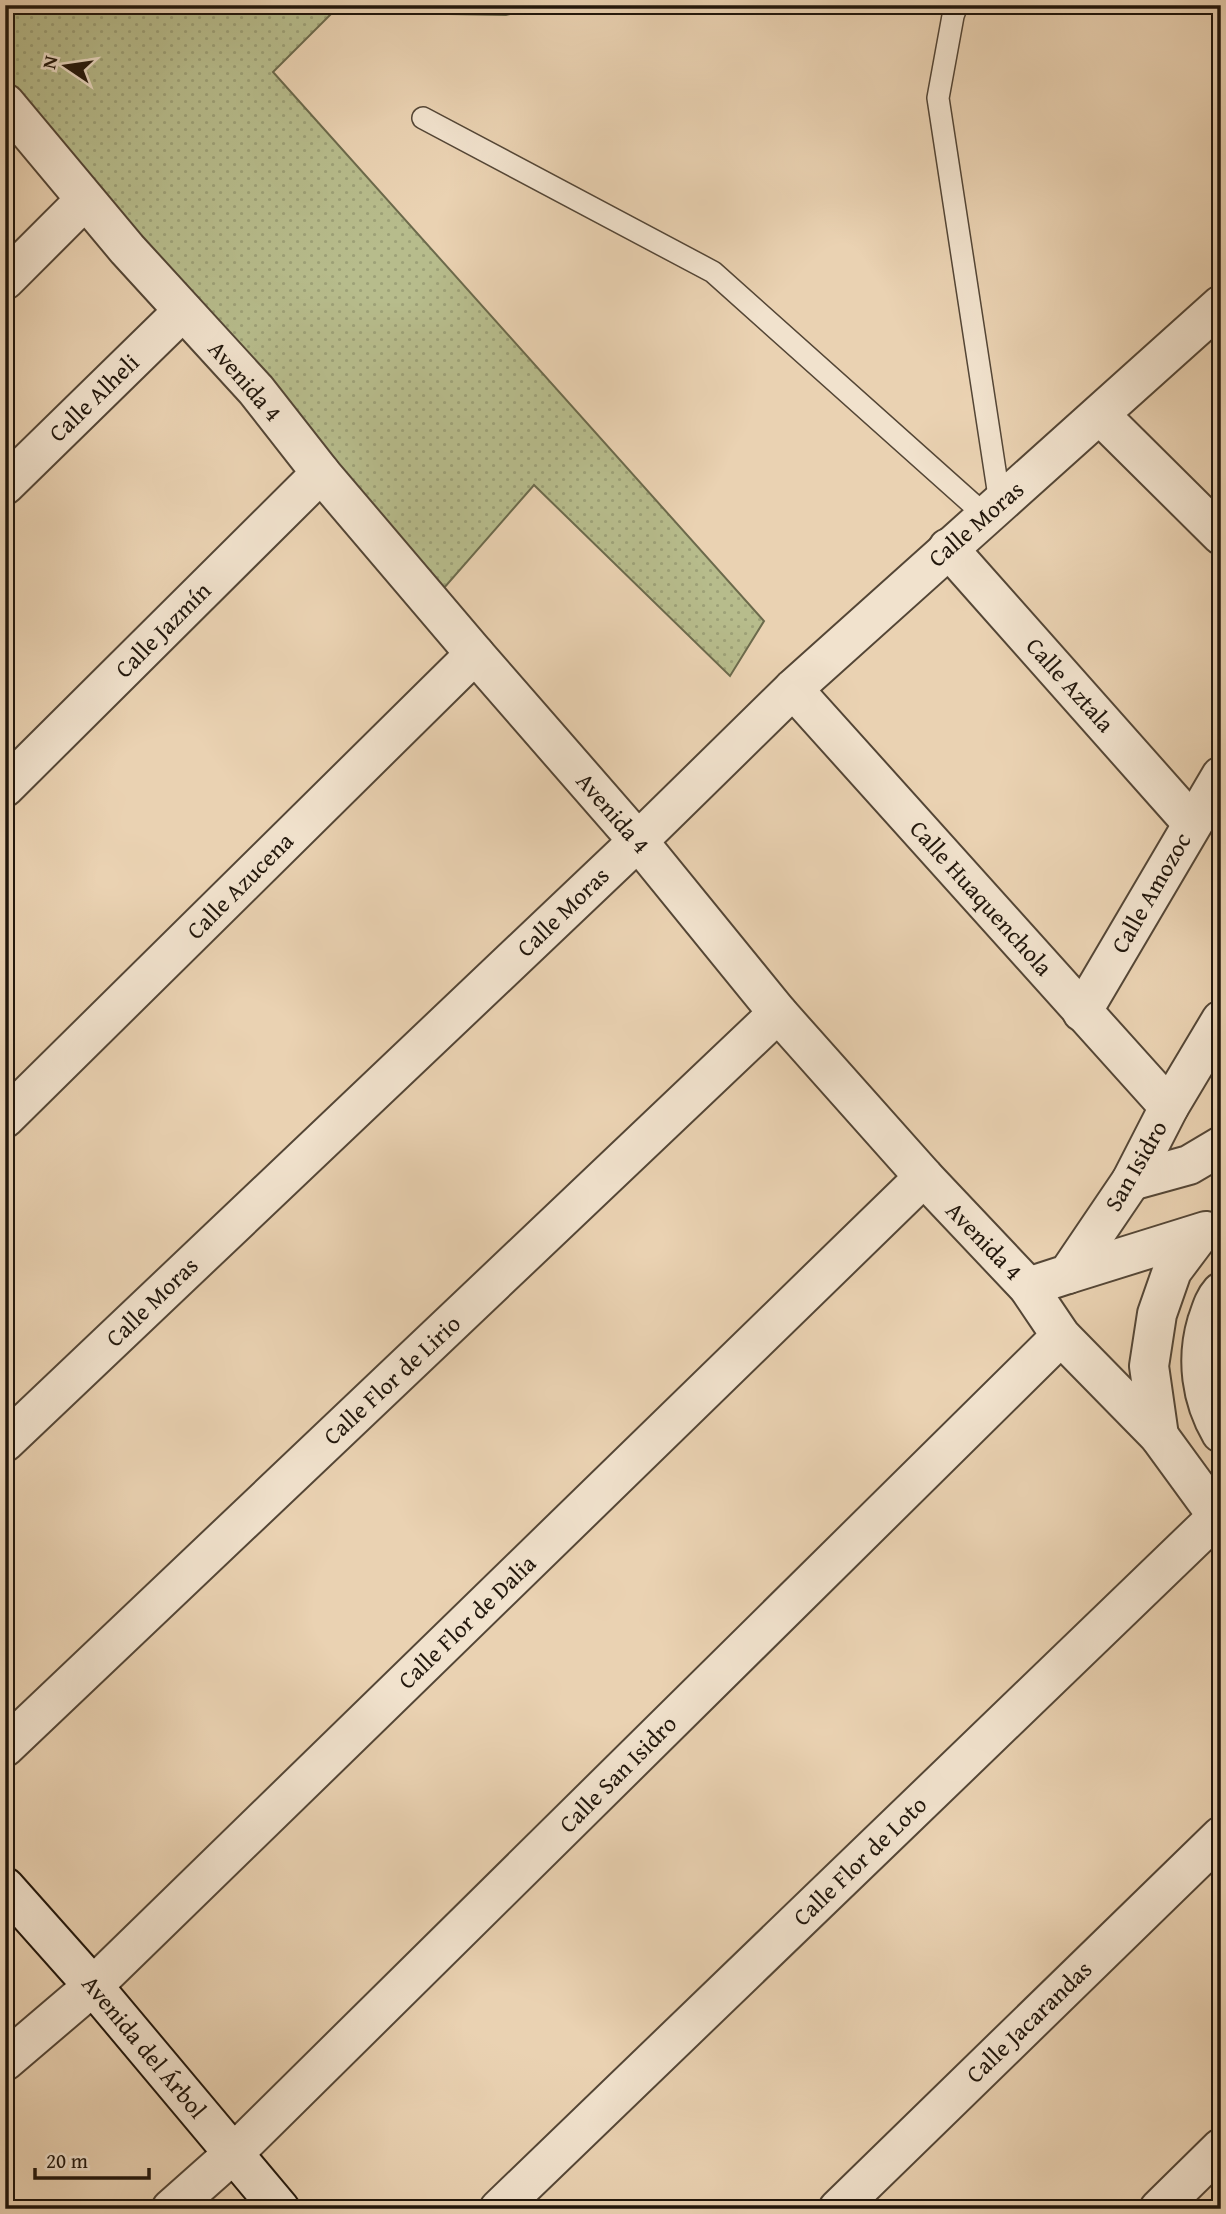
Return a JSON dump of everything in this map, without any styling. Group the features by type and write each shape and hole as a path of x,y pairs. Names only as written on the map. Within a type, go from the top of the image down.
{"street":[{"name":"Avenida 4","path":"5,103 85,200 256,390 321,473 638,841 778,1013 923,1177 1028,1287 1062,1336 1159,1436 1219,1517"},
{"path":"5,280 85,200"},
{"name":"Calle Moras","path":"5,1442 638,841 793,689 1221,305"},
{"name":"Calle Alheli","path":"5,485 183,311"},
{"path":"1100,415 1221,535"},
{"name":"Calle Jazmín","path":"5,787 321,473"},
{"name":"Calle Aztala","path":"948,548 1192,823"},
{"name":"Calle Azucena","path":"5,1118 475,654"},
{"name":"Calle Huaquenchola","path":"793,689 1169,1107"},
{"name":"Calle Amozoc","path":"1082,1012 1221,776"},
{"name":"Calle Flor de Lirio","path":"5,1747 778,1013"},
{"name":"San Isidro","path":"1068,1274 1131,1181 1169,1107 1221,1020"},
{"path":"1131,1181 1189,1165 1221,1146"},
{"name":"Calle Flor de Dalia","path":"5,2061 93,1986 923,1177"},
{"path":"1028,1287 1210,1229"},
{"path":"1159,1436 1149,1366 1157,1314 1172,1270 1210,1229"},
{"path":"1221,1292 1214,1299 1202,1340 1201,1378 1214,1422 1221,1433"},
{"name":"Calle San Isidro","path":"171,2209 234,2153 1062,1336"},
{"name":"Calle Flor de Loto","path":"499,2209 1219,1517"},
{"name":"Calle Jacarandas","path":"838,2209 1221,1836"},
{"name":"Avenida del Árbol","path":"5,1887 93,1986 280,2209"},
{"path":"1159,2209 1221,2148"}],"lane":[{"path":"957,5 938,98 993,510"},
{"path":"423,118 713,272 993,510"}],"green space":[{"path":"5,5 550,5 506,15 333,12 273,72 764,621 730,676 534,485 444,588 5,100"}]}
